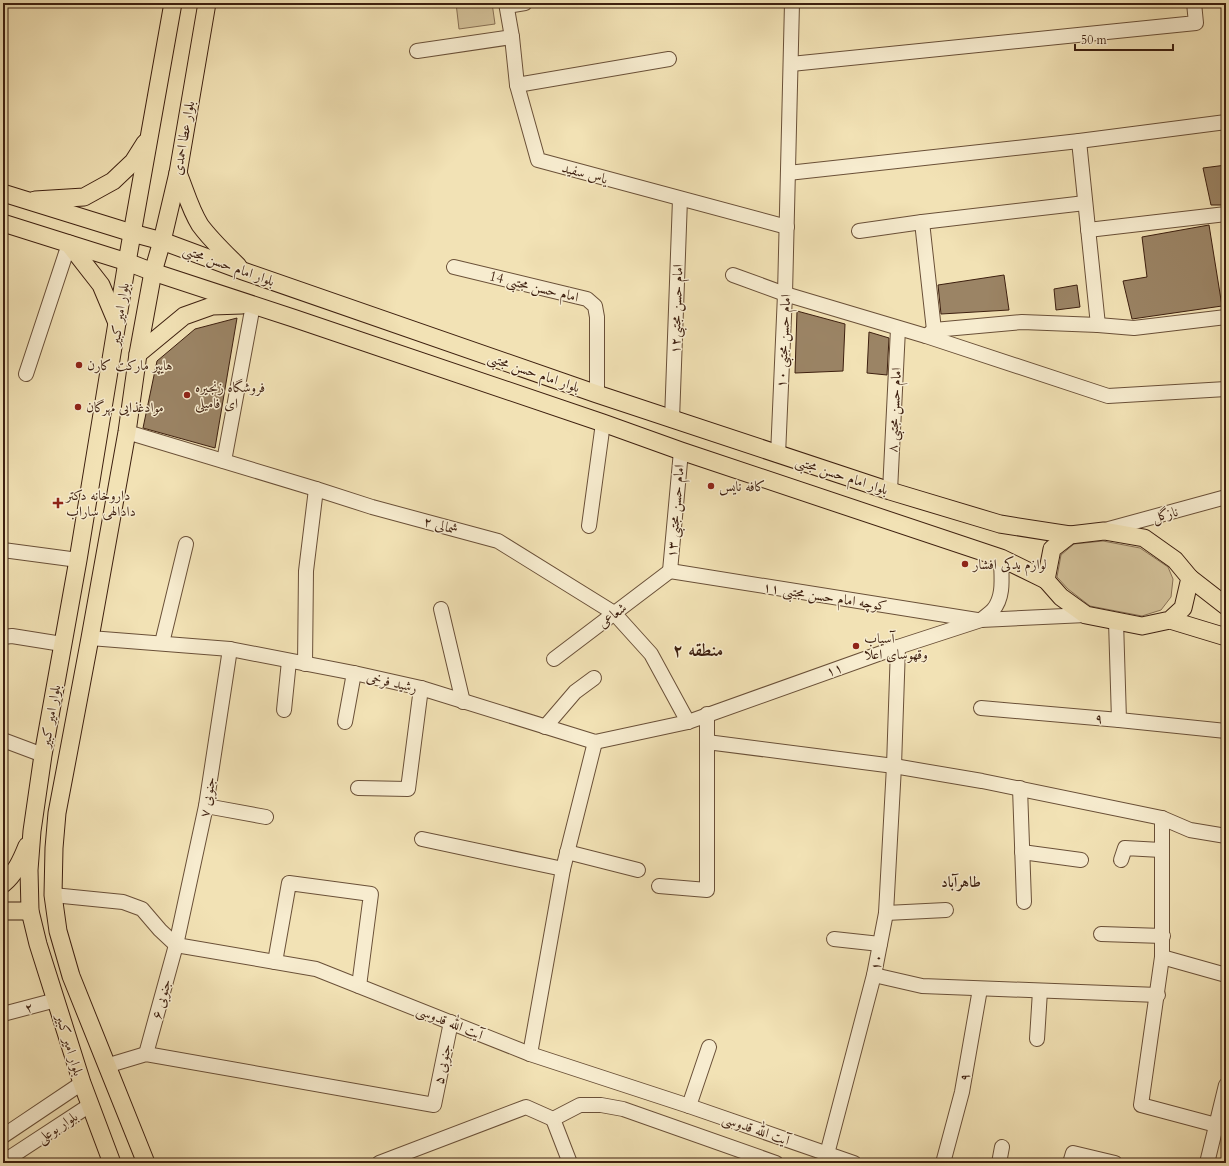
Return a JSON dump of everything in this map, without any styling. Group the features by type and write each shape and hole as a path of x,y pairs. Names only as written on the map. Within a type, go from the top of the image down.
{"main road":[{"path":"127,262 173,3"},
{"name":"بلوار عطا احمدی","path":"153,272 178,173 207,3"},
{"path":"25,200 84,197 113,181 134,162 150,137"},
{"path":"178,173 200,225 217,245 243,271"},
{"name":"بلوار امام حسن مجتبی","path":"3,193 162,241 243,271 672,420 890,491 1000,524 1070,534"},
{"name":"بلوار امام حسن مجتبی","path":"3,223 127,262 603,423 680,451 1001,558 1046,580"},
{"path":"69,244 100,285 117,323"},
{"name":"بلوار امیر کبیر","path":"112,1163 82,1083 38,944 30,911 29,870 32,831 43,755 78,560 127,262"},
{"name":"بلوار امیر کبیر","path":"146,1163 71,976 58,931 52,895 57,813 90,638 153,272"},
{"path":"138,354 184,316 212,306 253,305"},
{"path":"1226,606 1190,578 1175,560 1144,538 1104,531 1070,534 1052,549 1046,580 1061,597 1086,615 1142,626 1170,620 1226,637"},
{"path":"1170,620 1183,608 1190,578"},
{"path":"3,884 12,877 23,856 32,831"},
{"path":"3,911 30,911"}],"street":[{"path":"506,4 524,3"},
{"name":"امام حسن مجتبی ۱۰","path":"778,455 785,294 792,3"},
{"path":"791,64 1196,23 1194,3"},
{"name":"یاس سفید","path":"506,4 512,36 517,85 538,160 787,227"},
{"path":"417,51 512,36"},
{"path":"517,85 669,59"},
{"path":"788,173 1079,141 1226,122"},
{"path":"1079,141 1098,325"},
{"name":"امام حسن مجتبی۱۲","path":"672,420 680,199"},
{"path":"859,231 1085,202"},
{"path":"1088,230 1226,214"},
{"path":"922,222 930,333"},
{"path":"26,374 69,244"},
{"name":"امام حسن مجتبی 14","path":"454,267 587,299 595,306 597,317 597,394"},
{"path":"733,275 785,294 898,329 930,333 1108,396 1226,389"},
{"path":"224,461 253,305"},
{"path":"930,333 1022,322 1134,328 1226,317"},
{"name":"امام حسن مجتبی ۸","path":"890,491 898,329"},
{"path":"589,526 603,423"},
{"name":"۲ شمالی","path":"126,432 372,507 498,541 614,614 651,654 688,722"},
{"name":"امام حسن مجتبی ۱۳","path":"670,571 680,451"},
{"path":"305,664 306,571 316,489"},
{"name":"نازگل","path":"1104,531 1226,497"},
{"path":"162,643 186,544"},
{"path":"3,550 78,560"},
{"name":"۱۱","path":"981,620 993,610 1000,600 1002,588 1001,558"},
{"name":"شعاعی","path":"554,659 670,571"},
{"name":"کوچه امام حسن مجتبی ۱۱","path":"670,571 981,620"},
{"path":"441,609 463,702"},
{"name":"۱۱","path":"688,722 898,647 981,620 1086,615"},
{"name":"۹","path":"982,708 1119,720 1116,621"},
{"path":"3,637 12,636 62,644"},
{"name":"رشید فرخی","path":"90,638 230,649 354,673 421,688 595,742 688,722"},
{"name":"۱۰","path":"827,1154 874,975 886,913 894,766 898,647"},
{"name":"۷ جنوبی","path":"176,945 206,806 230,649"},
{"path":"284,710 289,661"},
{"path":"345,722 354,673"},
{"path":"545,726 574,692 594,678"},
{"path":"358,788 408,789 421,688"},
{"path":"658,886 707,890 708,714"},
{"path":"1119,720 1226,731"},
{"path":"3,740 43,755"},
{"path":"530,1054 563,869 595,742"},
{"path":"708,742 894,766 1020,788 1162,818 1190,830 1226,836"},
{"path":"1020,788 1024,902"},
{"path":"206,806 266,818"},
{"path":"1162,818 1162,956 1158,995 1141,1105 1216,1125"},
{"path":"422,839 563,869"},
{"path":"1121,860 1125,848 1162,850"},
{"path":"567,852 638,870"},
{"path":"1022,852 1081,860"},
{"path":"275,962 289,883 371,894 358,986"},
{"path":"52,895 123,902 142,909 160,930 176,945"},
{"path":"886,913 946,910"},
{"path":"1101,934 1163,936"},
{"path":"834,938 880,944"},
{"name":"آیت الله قدوسی","path":"176,945 316,969 530,1054 689,1106 854,1163"},
{"name":"۶ جنوبی","path":"146,1054 176,945"},
{"path":"1162,956 1226,975"},
{"path":"874,975 922,986 1158,995"},
{"name":"۹","path":"942,1163 962,1092 980,989"},
{"path":"1037,1039 1040,991"},
{"name":"۲","path":"3,1014 56,1000"},
{"name":"۵ جنوبی","path":"146,1054 434,1105 451,1022"},
{"path":"689,1106 709,1047"},
{"path":"106,1066 146,1054"},
{"name":"بلوار بوعلی","path":"3,1136 82,1083"},
{"path":"1207,1163 1226,1085"},
{"name":"بلوار بوعلی","path":"3,1162 90,1105"},
{"path":"553,1119 580,1105 600,1105 623,1109 749,1158 776,1163"},
{"path":"385,1162 526,1107 553,1119 570,1163"},
{"path":"1000,1163 1002,1147"},
{"path":"1070,1163 1073,1153 1115,1163"}],"shaded area":[{"path":"456,3 492,3 495,24 459,29"},
{"path":"1103,541 1140,548 1168,567 1173,579 1171,597 1161,610 1142,616 1090,606 1068,589 1057,577 1061,555 1074,544"}],"building":[{"path":"1226,165 1226,205 1211,205 1203,168"},
{"path":"1209,225 1222,306 1132,319 1123,281 1147,277 1142,237"},
{"path":"1004,275 1009,310 941,314 938,285"},
{"path":"1077,285 1080,307 1056,310 1054,289"},
{"path":"797,311 845,324 843,371 795,373"},
{"name":"فروشگاه زنجیره ای فامیلی","path":"237,318 215,448 143,428 157,361 195,329"},
{"path":"869,332 889,338 887,375 867,373"}],"place":[{"name":"هایپر مارکت کارن","path":"79,365"},
{"name":"فروشگاه زنجیره ای فامیلی","path":"187,395"},
{"name":"موادغذایی مهرگان","path":"78,407"},
{"name":"کافه نایس","path":"711,486"},
{"name":"داروخانه دکتر دادالهی ساراب","path":"58,503"},
{"name":"لوازم یدکی افشار","path":"965,564"},
{"name":"آسیاب وقهوسای اعلا","path":"856,646"}],"district":[{"name":"منطقه ۲","path":"698,650"},
{"name":"طاهرآباد","path":"961,882"}]}
